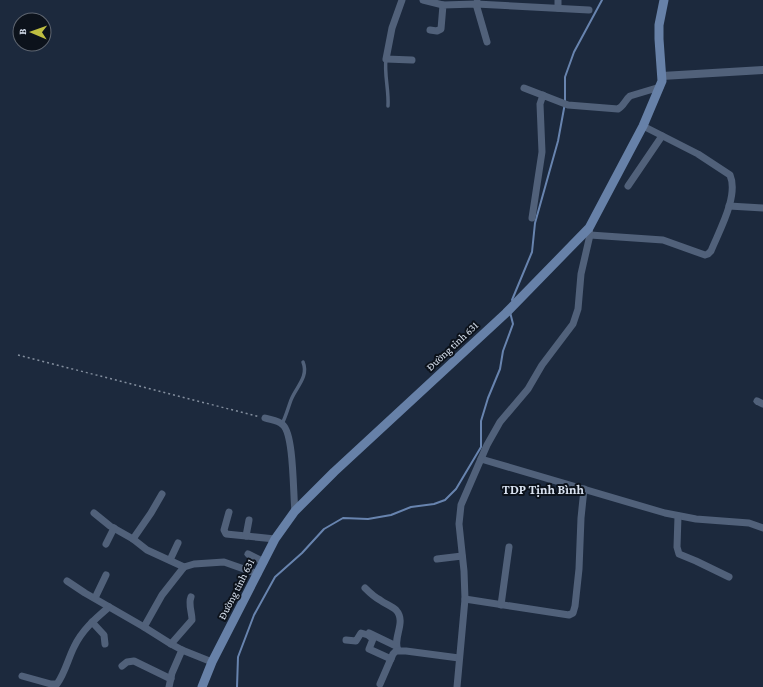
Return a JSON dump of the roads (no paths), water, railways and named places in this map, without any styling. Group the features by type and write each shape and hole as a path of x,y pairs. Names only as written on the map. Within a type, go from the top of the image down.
{"main road":[{"name":"Đường tỉnh 631","path":"202,687 212,662 275,539 298,508 309,496 506,313 526,292 594,234 662,81 659,39 664,0"}],"street":[{"path":"402,0 392,28 386,59 412,60"},
{"path":"422,0 443,4 476,2 589,10"},
{"path":"558,0 558,8"},
{"path":"476,2 487,42"},
{"path":"430,30 437,31 441,29 443,4"},
{"path":"662,76 763,70"},
{"path":"524,88 568,105 618,109 622,107 627,98 630,96 660,87"},
{"path":"532,218 541,157 540,104 543,95"},
{"path":"457,687 454,657 464,599 464,571 457,557 461,505 481,459 500,422 528,389 542,365 573,324 578,310 582,270 594,234 663,240 707,255 711,251 730,206 732,183 730,175 698,154 643,126"},
{"path":"628,186 662,136"},
{"path":"730,206 763,208"},
{"path":"265,418 282,424 286,431 289,441 298,508"},
{"path":"481,459 678,516 696,519 749,523 763,528"},
{"path":"464,599 569,615 573,613 576,606 580,524 584,489"},
{"path":"133,539 162,494"},
{"path":"94,512 114,528 151,552 184,567"},
{"path":"229,512 224,530 225,533 275,539"},
{"path":"678,516 677,547 679,554 729,577"},
{"path":"246,536 249,520"},
{"path":"106,544 114,528"},
{"path":"170,560 178,543"},
{"path":"501,605 509,547"},
{"path":"248,554 264,562"},
{"path":"437,559 457,557"},
{"path":"144,627 162,595 184,567 194,564 224,562 258,574"},
{"path":"95,598 106,575"},
{"path":"67,581 171,644 212,662"},
{"path":"365,588 379,600 392,608 398,614 400,623 397,648 380,684"},
{"path":"171,644 192,620 192,610 189,604 191,597"},
{"path":"22,676 54,685 85,629 109,607"},
{"path":"92,622 104,635 105,644"},
{"path":"369,633 397,648 454,657"},
{"path":"346,640 356,641 361,634 368,635 373,639 369,649 391,659"},
{"path":"169,687 182,650"},
{"path":"122,666 129,661 136,661 171,679"}],"lane":[{"path":"386,59 385,69 388,106"},
{"path":"282,424 291,400 305,373 303,362"}],"waterway":[{"path":"512,300 532,252 535,223 558,141 565,103 565,77 574,52 602,0"},
{"path":"237,687 238,657 254,615 275,577 302,553 324,529 343,518 368,519 391,515 411,507 434,504 445,500 456,489 481,447 481,421 488,398 500,369 503,351 513,324 510,312"}],"district":[{"name":"TDP Tịnh Bình","path":"543,489"}]}
